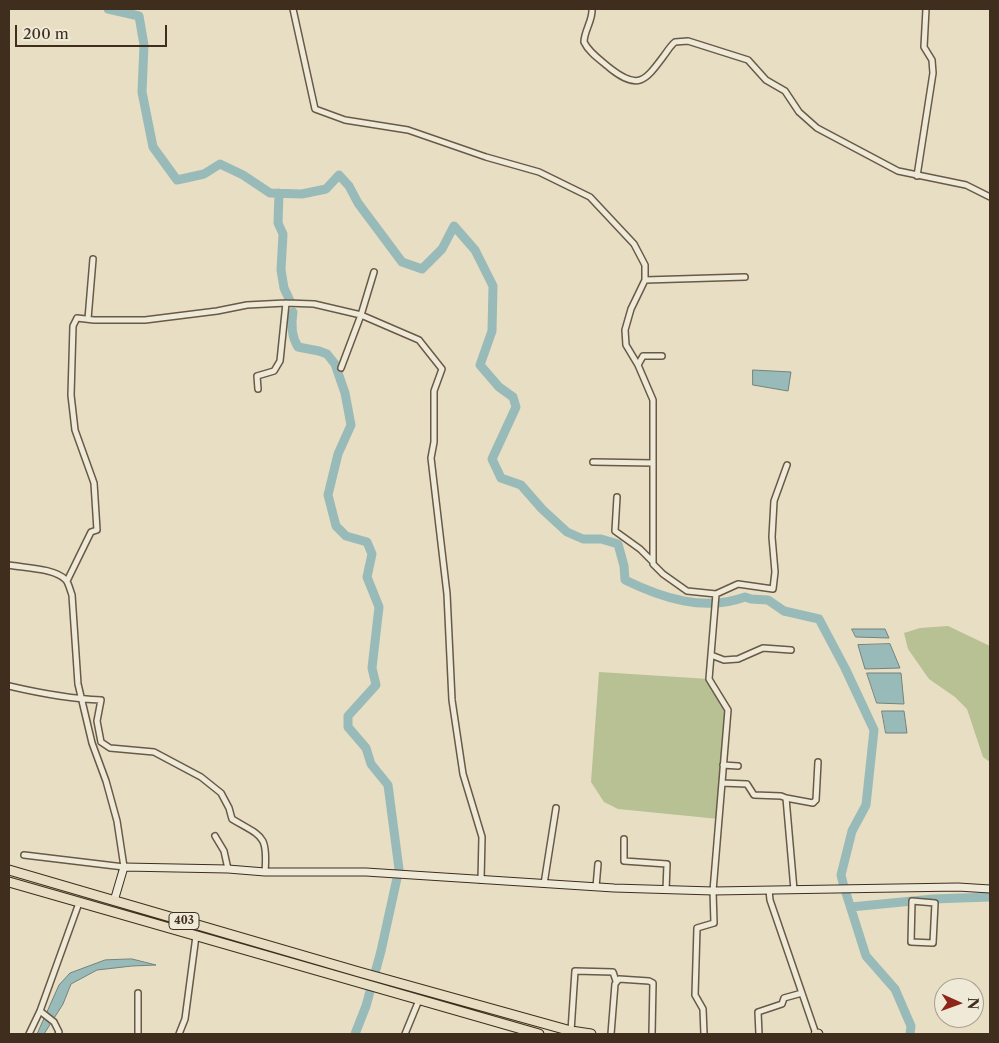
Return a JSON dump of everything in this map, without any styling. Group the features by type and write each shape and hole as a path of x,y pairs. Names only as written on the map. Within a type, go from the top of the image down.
{"highway":[{"name":"403","path":"9,870 359,972 571,1031 591,1034"},
{"name":"403","path":"9,882 539,1034"}],"street":[{"path":"293,9 315,109 345,120 408,130 486,157 539,172 590,197 634,244 646,265 644,280 631,309 625,330 626,345 638,365 653,400 653,563"},
{"path":"592,9 584,42 591,52 624,79 637,81 644,78 675,42 688,41 736,55 748,60 766,80 785,91 799,112 817,128 898,171 966,185 990,197"},
{"path":"916,176 934,73 932,60 924,47 926,9"},
{"path":"88,320 93,259"},
{"path":"341,368 374,272"},
{"path":"644,280 745,277"},
{"path":"258,389 257,376 274,371 280,361 286,303"},
{"path":"66,581 91,532 97,530 94,483 76,430 71,395 73,326 77,318 88,320 146,320 217,311 247,305 314,304 361,314 419,340 442,369 434,391 434,442 431,458 447,594 452,700 463,774 482,836 481,880"},
{"path":"638,365 643,356 662,356"},
{"path":"594,462 653,463"},
{"path":"617,498 615,531 640,549 663,574 687,591 716,594 738,584 773,589 775,572 772,528 774,501 787,464"},
{"path":"9,566 48,571 59,575 66,581 72,595 78,684 92,743 106,781 117,821 124,867 114,901"},
{"path":"704,1034 703,1009 695,995 697,928 714,923 713,891 728,710 709,679 716,594"},
{"path":"711,655 724,660 738,659 763,648 791,650"},
{"path":"9,686 34,692 101,700 97,721 101,742 110,748 154,752 201,777 221,793 229,808 232,819 257,833 266,845 265,872"},
{"path":"722,783 747,784 754,795 782,796 813,803 816,800 818,762"},
{"path":"724,765 738,766"},
{"path":"786,798 794,890"},
{"path":"544,884 556,808"},
{"path":"215,836 223,848 228,869"},
{"path":"624,839 624,861 667,864 666,890"},
{"path":"24,855 124,867 228,869 265,872 366,872 666,890 990,889"},
{"path":"596,886 598,864"},
{"path":"923,888 923,899"},
{"path":"769,890 770,900 817,1034"},
{"path":"923,899 935,903 934,943 911,942 912,901 923,899"},
{"path":"29,1034 42,1013 79,903"},
{"path":"179,1034 185,1019 196,936"},
{"path":"571,1031 575,971 613,972 616,980 611,1034"},
{"path":"616,980 649,981 653,983 652,1034"},
{"path":"138,993 138,1034"},
{"path":"758,1034 758,1012 782,1004 784,998 802,993"},
{"path":"406,1034 419,1000"},
{"path":"42,1013 54,1022 59,1033"}],"green space":[{"path":"948,626 990,646 990,762 983,757 967,709 955,697 929,679 908,649 904,633 920,628"},
{"path":"599,672 709,679 728,710 719,819 618,809 604,802 591,782"}],"water":[{"path":"753,370 791,372 788,391 753,385"},
{"path":"852,629 885,629 889,638 856,637"},
{"path":"890,644 900,668 865,669 858,645"},
{"path":"867,673 901,673 904,704 877,703"},
{"path":"882,711 904,711 907,733 886,733"},
{"path":"132,959 156,965 97,970 71,984 63,1004 44,1034 37,1034 59,985 70,973 105,960"}],"waterway":[{"path":"108,9 139,16 144,45 142,92 153,147 177,180 204,174 220,164 243,175 270,193 302,194 326,189 339,175 349,186 358,203 402,262 422,269 442,249 454,226 475,250 493,286 492,331 480,365 499,387 513,397 516,407 492,459 501,478 521,485 542,509 567,532 583,539 601,539 618,544 624,566 625,580 639,587 668,597 699,603 730,601 745,597 768,600 784,611 819,619 845,668 874,730 866,805 852,831 841,875 844,887"},
{"path":"279,193 278,223 283,234 281,270 284,288 290,301"},
{"path":"293,312 292,330 298,347 327,354 335,364 345,393 351,425 338,454 328,495 336,526 346,536 367,542 372,554 367,577 379,607 372,668 376,685 348,716 348,727 366,748 371,764 388,785 399,869 381,951 366,1006 355,1034"},
{"path":"846,893 866,956 895,989 911,1026 910,1034"},
{"path":"851,907 933,899 990,897"}]}
